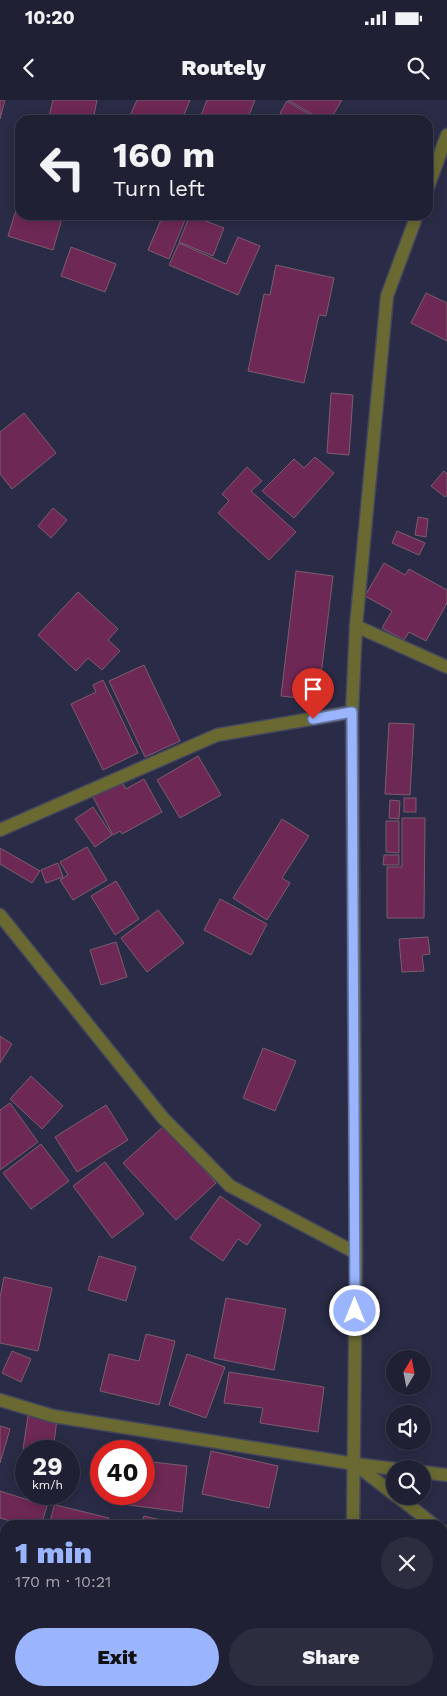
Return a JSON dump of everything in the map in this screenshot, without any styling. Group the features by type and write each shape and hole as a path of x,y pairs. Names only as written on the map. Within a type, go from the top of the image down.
{"street":[{"path":"433,173 447,135"},
{"path":"353,1520 356,1253 352,712 356,626 387,296 415,220"},
{"path":"356,626 447,667"},
{"path":"0,830 217,736 352,712"},
{"path":"0,915 163,1118 230,1186 356,1253"},
{"path":"0,1400 53,1416 386,1468"},
{"path":"355,1464 386,1488"},
{"path":"431,1473 447,1475"},
{"path":"408,1505 427,1520"}],"building":[{"path":"0,100 5,100 0,119"},
{"path":"53,100 97,100 94,115 49,115"},
{"path":"137,100 190,100 184,115 130,115"},
{"path":"207,100 255,100 249,115 201,115"},
{"path":"288,100 342,100 333,115 314,115"},
{"path":"287,101 311,115 283,115 280,113"},
{"path":"15,213 15,220 62,220 53,250 8,236"},
{"path":"161,220 185,220 169,259 148,250"},
{"path":"188,220 203,220 224,228 213,256 179,242"},
{"path":"238,237 260,246 238,295 169,265 179,243 226,264"},
{"path":"71,247 116,264 105,292 61,276"},
{"path":"276,265 334,278 326,316 319,315 304,383 248,371 264,294 270,295"},
{"path":"426,293 447,303 447,341 411,323"},
{"path":"331,393 353,395 349,455 327,453"},
{"path":"24,413 56,453 12,489 0,474 0,432"},
{"path":"315,457 334,473 294,518 262,491 294,459 304,468"},
{"path":"247,467 262,481 251,491 296,532 269,560 218,513 229,501 222,494"},
{"path":"444,471 447,474 447,495 445,497 431,486"},
{"path":"53,508 67,520 51,538 38,526"},
{"path":"418,517 428,519 426,537 415,535"},
{"path":"397,531 425,543 419,555 392,543"},
{"path":"384,563 405,575 409,569 447,590 447,603 426,641 409,632 404,640 382,628 392,611 365,596"},
{"path":"296,571 333,576 318,700 281,696"},
{"path":"78,592 118,629 108,640 120,651 102,670 88,658 76,671 38,635"},
{"path":"144,665 180,741 145,757 109,681"},
{"path":"103,680 138,753 103,770 71,704 96,692 93,685"},
{"path":"389,723 414,724 410,795 385,794"},
{"path":"198,756 221,795 180,818 157,780"},
{"path":"144,779 162,812 122,834 120,831 113,835 92,795 121,780 126,789"},
{"path":"404,798 416,798 416,812 404,812"},
{"path":"390,800 400,801 399,819 389,818"},
{"path":"93,807 112,835 95,847 75,819"},
{"path":"402,818 425,818 424,918 387,918 387,867 402,867"},
{"path":"282,819 309,836 282,878 290,883 267,920 233,898"},
{"path":"386,821 399,821 399,853 386,852"},
{"path":"87,847 107,880 73,900 60,880 68,875 60,862"},
{"path":"0,848 40,871 32,883 0,864"},
{"path":"384,855 399,855 399,865 383,865"},
{"path":"58,863 63,877 46,883 41,870"},
{"path":"116,881 139,919 115,935 91,896"},
{"path":"220,899 267,924 251,955 204,930"},
{"path":"158,910 184,943 147,972 121,938"},
{"path":"428,937 430,954 422,955 424,971 402,972 399,939"},
{"path":"116,942 127,977 101,985 90,950"},
{"path":"0,1036 12,1044 0,1063"},
{"path":"263,1048 296,1061 275,1111 243,1098"},
{"path":"31,1076 63,1106 42,1129 10,1099"},
{"path":"10,1103 38,1142 0,1170 0,1110"},
{"path":"106,1105 128,1140 77,1172 55,1137"},
{"path":"164,1126 216,1183 176,1220 123,1163"},
{"path":"41,1144 69,1181 31,1209 3,1173"},
{"path":"105,1162 144,1214 112,1238 73,1186"},
{"path":"220,1196 261,1225 247,1245 238,1239 223,1261 190,1238"},
{"path":"99,1256 136,1267 126,1301 88,1290"},
{"path":"4,1277 52,1288 38,1351 0,1343 0,1298"},
{"path":"226,1298 286,1309 274,1370 214,1358"},
{"path":"146,1334 175,1341 159,1405 100,1391 109,1354 139,1361"},
{"path":"12,1351 31,1359 21,1382 2,1373"},
{"path":"187,1354 225,1367 206,1418 169,1405"},
{"path":"229,1372 324,1387 318,1432 260,1423 263,1408 224,1403"},
{"path":"28,1416 57,1419 54,1440 24,1440"},
{"path":"0,1426 10,1429 0,1463"},
{"path":"211,1451 278,1466 269,1508 202,1494"},
{"path":"155,1462 187,1466 182,1512 129,1505 155,1505"},
{"path":"0,1491 15,1496 15,1505 47,1506 43,1520 7,1520 0,1518"},
{"path":"54,1505 109,1518 109,1520 50,1520"},
{"path":"144,1516 161,1520 143,1520"}],"route":[{"path":"313,719 352,712 355,1311"}]}
